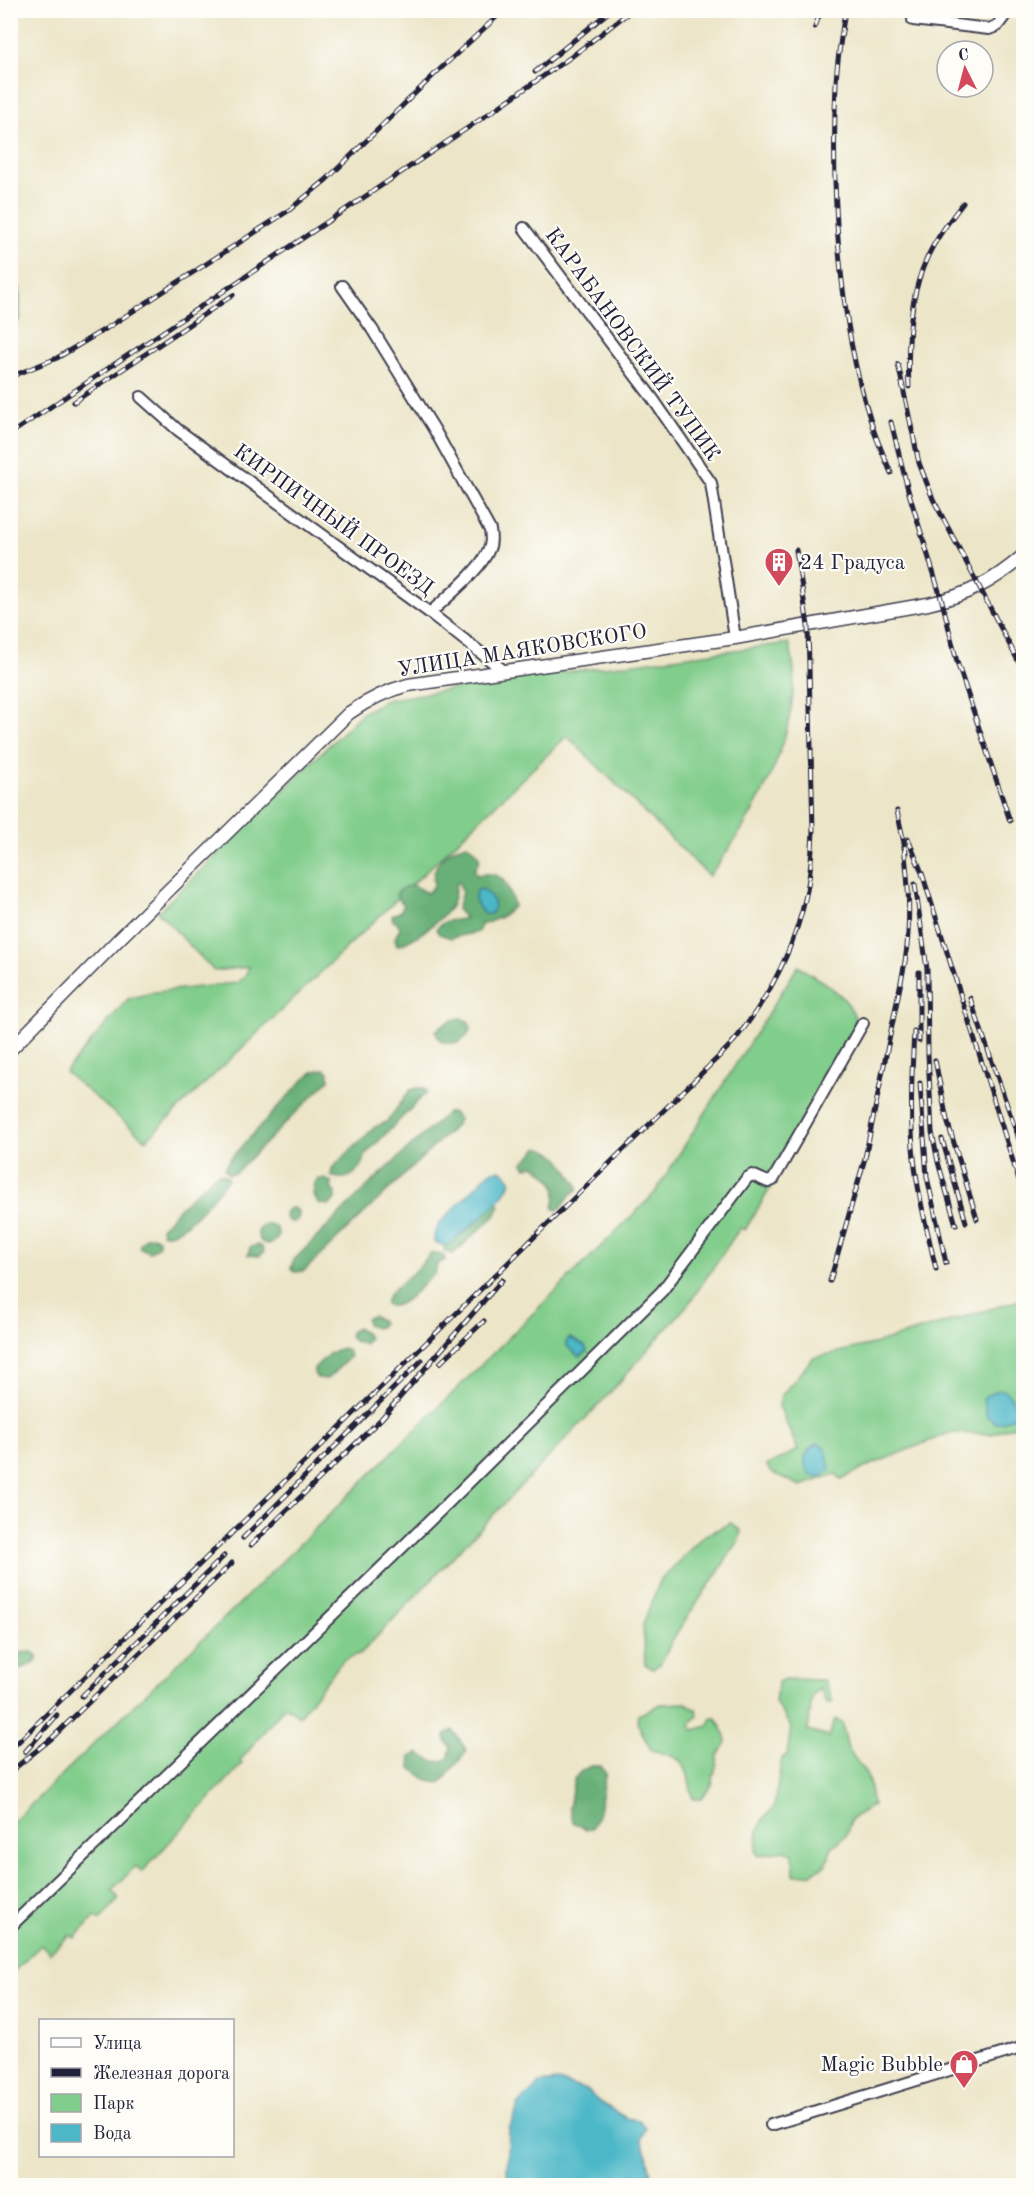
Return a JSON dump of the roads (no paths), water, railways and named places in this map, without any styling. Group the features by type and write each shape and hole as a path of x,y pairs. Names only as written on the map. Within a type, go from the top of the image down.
{"street":[{"path":"913,20 989,29 997,26 1009,10"},
{"name":"КАРАБАНОВСКИЙ ТУПИК","path":"524,228 653,399 711,483 735,638"},
{"path":"342,286 372,329 434,429 490,530 489,549 472,573 430,612"},
{"name":"КИРПИЧНЫЙ ПРОЕЗД","path":"141,397 178,430 430,612 504,671"},
{"name":"УЛИЦА МАЯКОВСКОГО","path":"10,1050 119,939 349,713 368,700 389,690 408,685 735,638 956,598 983,585 1023,555"},
{"path":"10,1927 447,1504 662,1291 747,1178 752,1175 768,1182 773,1180 863,1023"},
{"path":"771,2125 1023,2047"}],"water":[{"path":"482,889 492,900 494,906 491,914 484,914 476,903 477,890"},
{"path":"500,1170 510,1179 510,1184 501,1198 445,1246 434,1242 434,1235 439,1224 491,1171"},
{"path":"570,1338 585,1346 587,1352 579,1357 567,1346 566,1342"},
{"path":"999,1390 1005,1390 1010,1395 1017,1415 996,1423 987,1416 983,1399"},
{"path":"817,1443 826,1448 830,1470 821,1477 810,1475 805,1466 807,1453"},
{"path":"558,2081 587,2090 598,2101 626,2118 639,2120 646,2128 641,2139 653,2185 511,2185 507,2174 509,2129 519,2104 540,2083"}],"railway":[{"path":"10,377 57,358 288,211 326,180 504,10"},
{"path":"535,72 611,10"},
{"path":"10,434 481,119 571,57 632,10"},
{"path":"815,27 821,10"},
{"path":"845,10 838,56 835,124 839,254 844,298 860,383 873,428 891,473"},
{"path":"909,387 910,321 916,289 931,251 963,203"},
{"path":"74,402 233,295"},
{"path":"898,364 919,463 933,499 1024,672"},
{"path":"891,422 957,662 1010,821"},
{"path":"10,1750 723,1053 761,1004 780,969 795,933 808,887 812,855 808,626 796,550"},
{"path":"897,811 906,852"},
{"path":"908,839 922,873 1024,1196"},
{"path":"830,1281 865,1158 905,962 909,904 904,846"},
{"path":"915,884 927,969 932,1132 956,1225"},
{"path":"919,972 919,1041"},
{"path":"970,998 1024,1154"},
{"path":"914,1031 911,1103 914,1162 936,1269"},
{"path":"935,1060 947,1120 977,1219"},
{"path":"920,1083 927,1177 946,1263"},
{"path":"942,1139 966,1222"},
{"path":"251,1545 381,1419 502,1280"},
{"path":"440,1363 484,1321"},
{"path":"243,1538 422,1360"},
{"path":"82,1696 224,1556"},
{"path":"10,1772 51,1739 232,1563"},
{"path":"25,1752 57,1715"}],"place":[{"name":"24 Градуса","path":"779,588"},
{"name":"Magic Bubble","path":"964,2090"}]}
